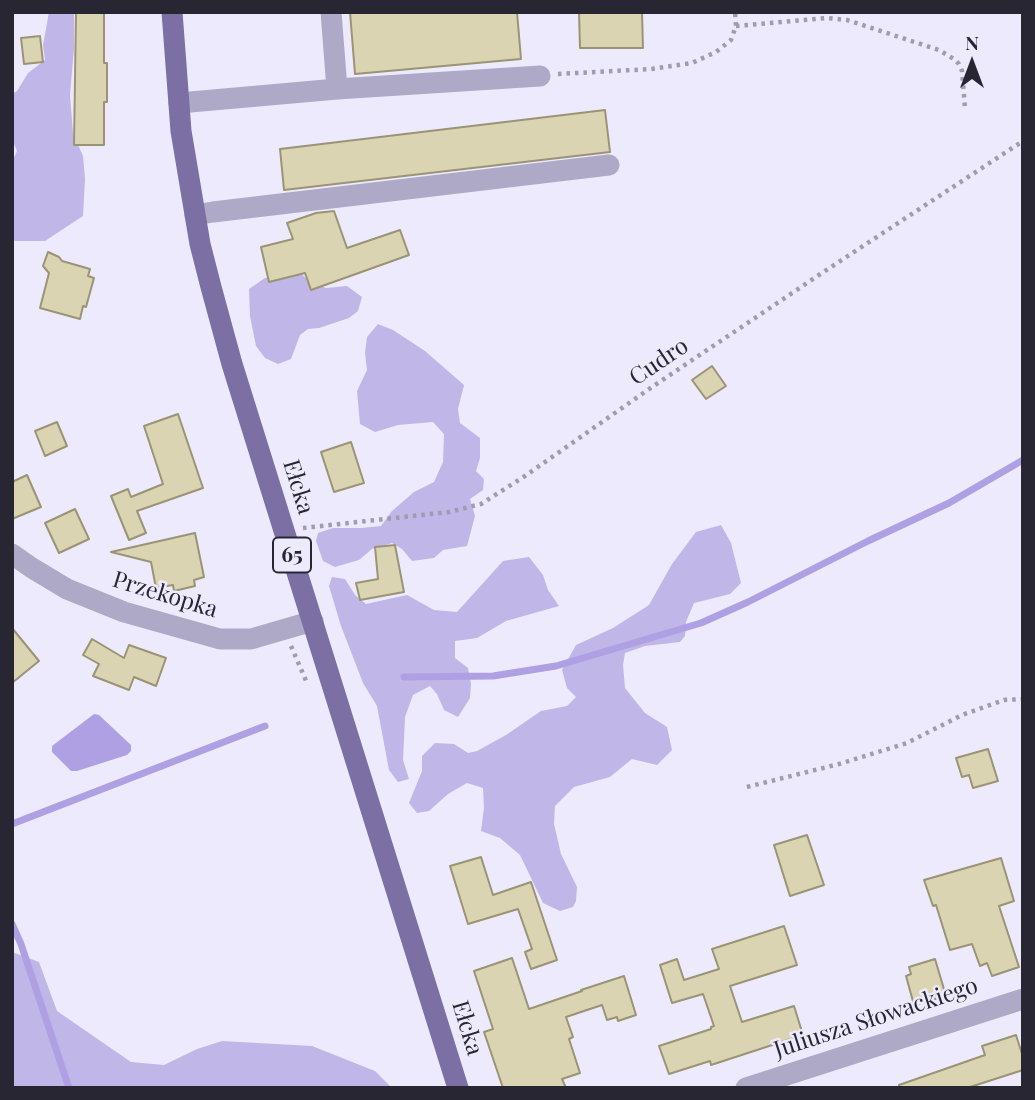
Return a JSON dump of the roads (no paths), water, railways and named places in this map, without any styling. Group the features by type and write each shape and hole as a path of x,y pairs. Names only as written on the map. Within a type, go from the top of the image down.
{"main road":[{"name":"Ełcka","path":"172,12 178,103 200,244 232,364 294,531 313,621 458,1088"}],"street":[{"path":"331,12 337,89"},
{"path":"178,103 337,89 540,76"},
{"path":"195,215 609,165"},
{"name":"Przekopka","path":"12,554 67,589 124,612 220,639 251,639 313,621"},
{"name":"Juliusza Słowackiego","path":"746,1088 1023,999"}],"waterway":[{"path":"404,677 493,676 556,666 701,623 949,503 1023,460"},
{"path":"12,824 265,726"},
{"path":"12,924 69,1088"}]}
